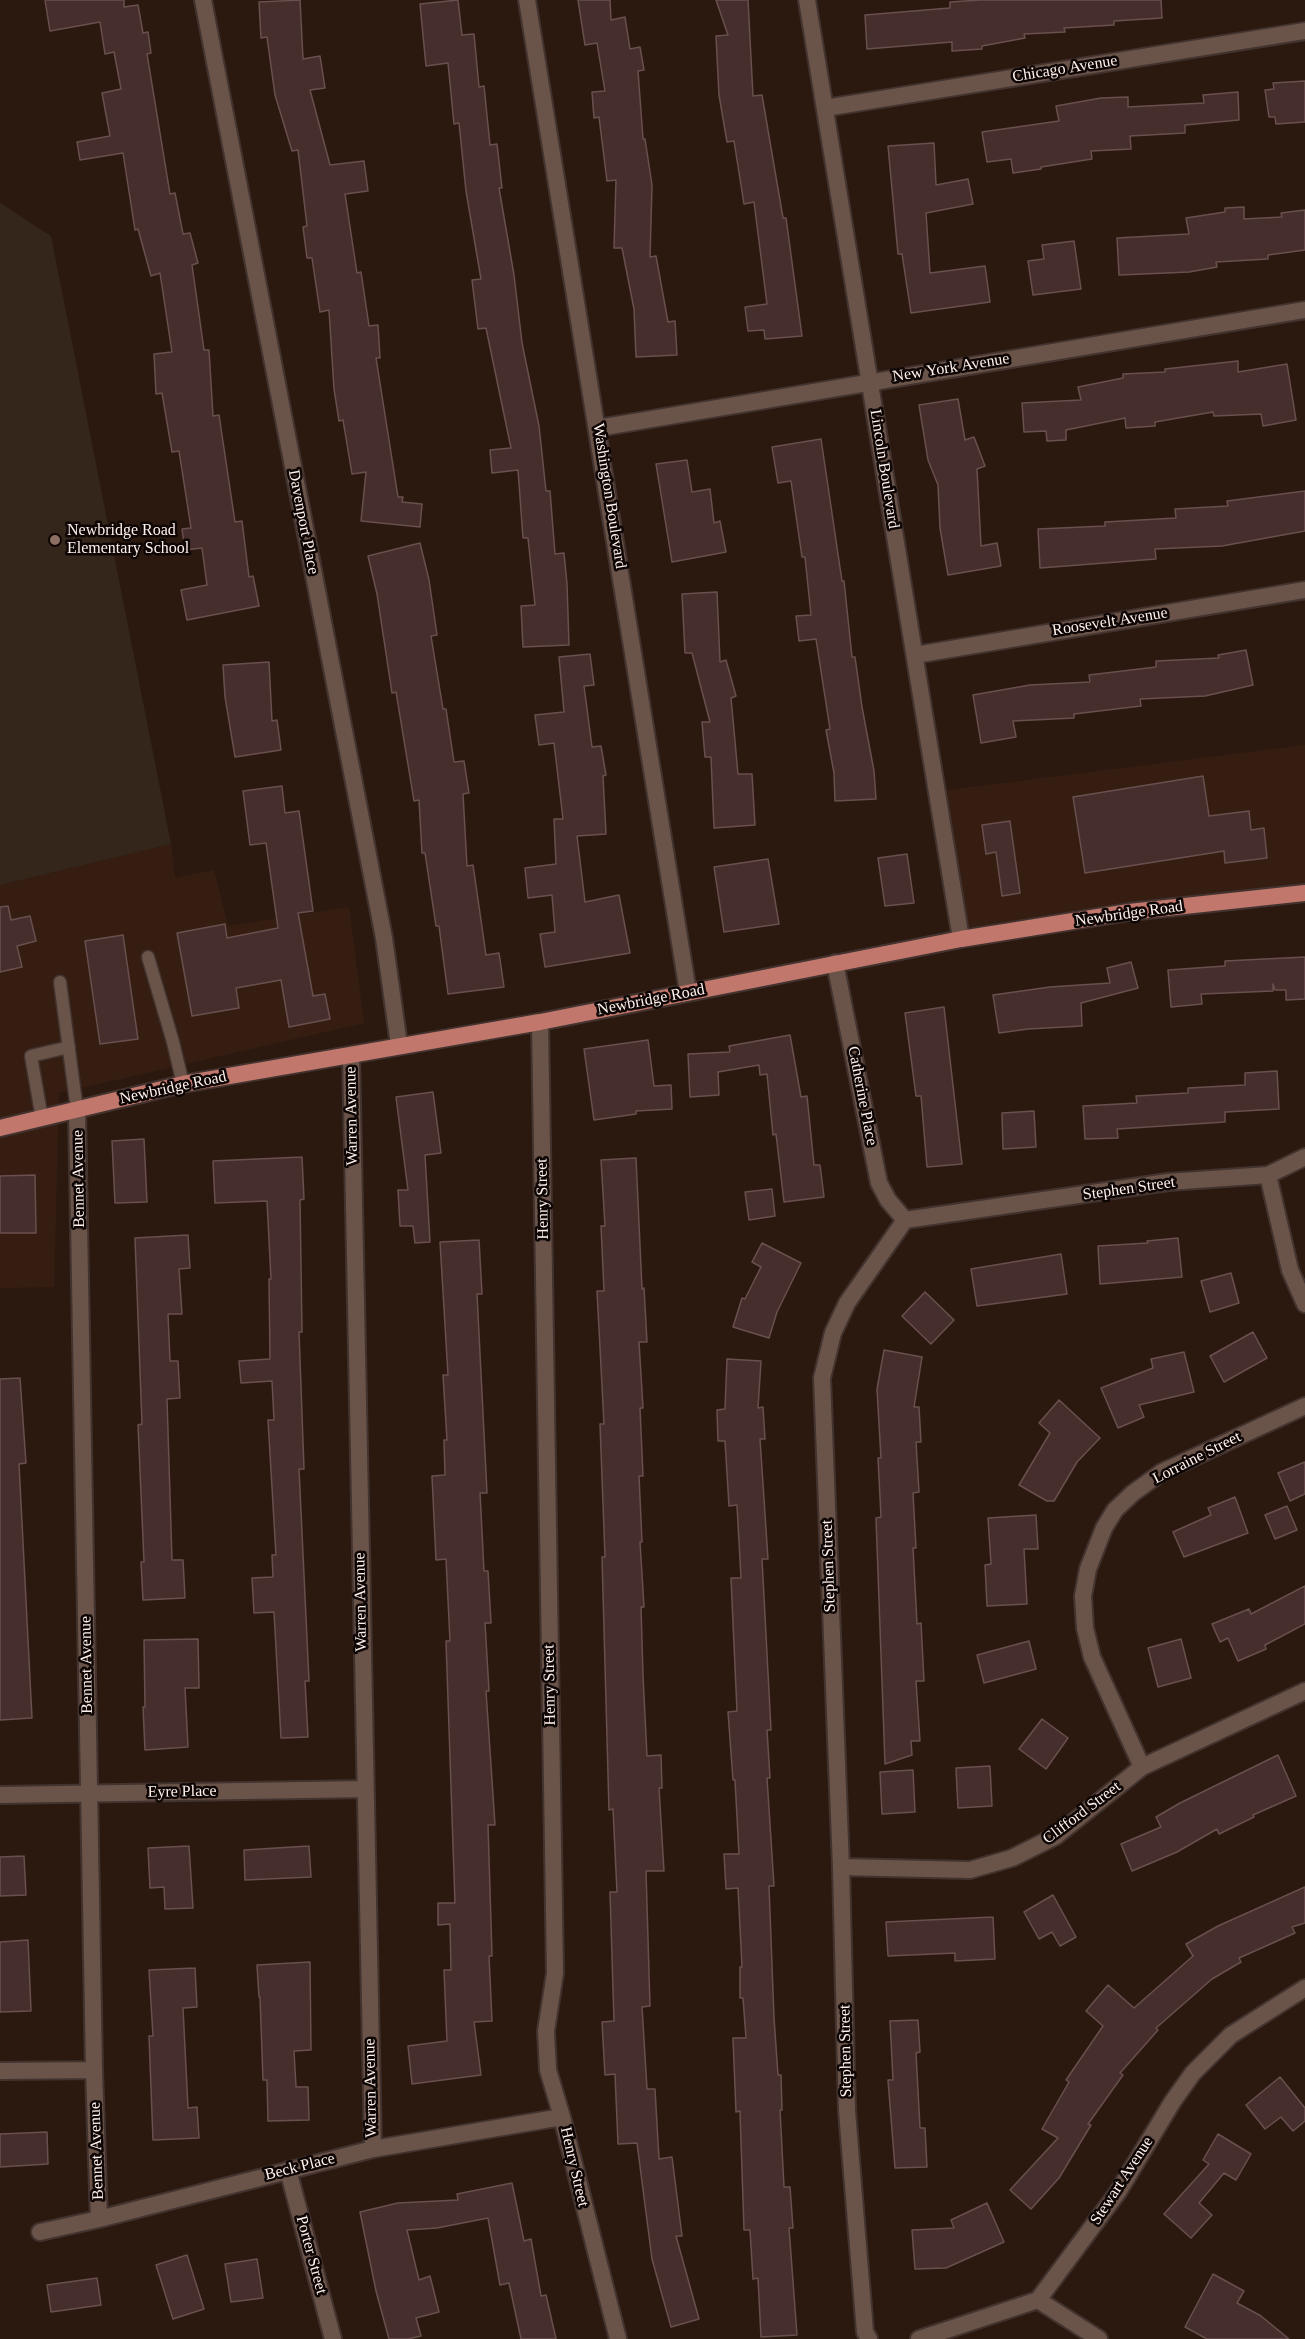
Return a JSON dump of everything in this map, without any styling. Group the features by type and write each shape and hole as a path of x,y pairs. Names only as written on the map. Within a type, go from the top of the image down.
{"main road":[{"name":"Newbridge Road","path":"1,1124 42,1119 183,1084 540,1022 961,939 1129,912 1305,893"}],"street":[{"name":"Davenport Place","path":"203,0 384,938 399,1045"},
{"name":"Washington Boulevard","path":"527,0 688,992"},
{"name":"Lincoln Boulevard","path":"807,0 961,939"},
{"name":"Chicago Avenue","path":"825,108 1305,31"},
{"name":"New York Avenue","path":"598,428 1305,310"},
{"name":"Roosevelt Avenue","path":"915,655 1305,590"},
{"name":"Catherine Place","path":"835,963 879,1183 888,1200 905,1220"},
{"name":"Henry Street","path":"540,1022 555,1973 546,2031 548,2070 618,2339"},
{"name":"Warren Avenue","path":"351,1054 373,2149"},
{"name":"Bennet Avenue","path":"77,1110 94,2070 99,2219"},
{"name":"Stephen Street","path":"869,2339 865,2332 847,2110 842,1867 822,1378 833,1333 847,1303 905,1220 1168,1182 1268,1175 1305,1157"},
{"path":"1268,1175 1290,1270 1305,1304"},
{"name":"Lorraine Street","path":"1142,1767 1092,1657 1085,1628 1083,1596 1088,1569 1104,1528 1115,1510 1133,1493 1162,1472 1305,1406"},
{"name":"Clifford Street","path":"842,1867 970,1870 1012,1858 1056,1836 1142,1767 1305,1690"},
{"name":"Eyre Place","path":"0,1795 365,1789"},
{"name":"Stewart Avenue","path":"1038,2300 1118,2192 1173,2101 1193,2073 1231,2035 1305,1988"},
{"path":"0,2071 94,2070"},
{"name":"Beck Place","path":"40,2232 373,2149 562,2118"},
{"name":"Porter Street","path":"288,2170 333,2339"},
{"path":"919,2339 1038,2300 1099,2339"}],"lane":[{"path":"148,957 183,1084"},
{"path":"60,982 77,1110"},
{"path":"42,1119 31,1056 69,1047"}],"shaded area":[{"name":"Newbridge Road Elementary School","path":"0,203 51,236 171,844 0,885"},
{"path":"1305,745 1305,898 1130,917 966,942 941,791"},
{"path":"171,844 175,878 214,870 228,926 349,907 364,1023 59,1093 54,1287 0,1288 0,885"}],"building":[{"path":"45,0 124,0 124,7 138,5 143,33 148,32 151,53 147,54 170,194 175,193 183,234 190,233 198,263 192,265 204,350 209,350 213,416 219,415 235,522 242,521 249,577 253,576 259,606 187,620 181,590 207,585 202,548 185,550 182,529 191,528 179,451 172,452 162,393 156,394 154,354 172,352 160,273 151,276 138,229 135,230 123,153 80,160 77,142 110,136 102,93 121,89 114,52 105,54 100,22 50,31"},
{"path":"300,0 303,59 320,56 325,88 310,90 330,165 364,161 368,191 345,194 357,273 361,272 369,326 378,325 380,358 376,358 398,497 403,497 402,502 422,504 420,527 361,521 366,472 352,474 343,420 339,421 334,389 329,310 320,312 312,258 307,258 303,227 307,226 298,150 292,151 275,95 267,37 261,38 259,2"},
{"path":"458,0 462,35 474,34 479,87 484,86 490,145 497,144 502,188 499,188 514,275 522,343 539,426 546,491 550,491 555,554 564,553 569,645 523,647 521,606 535,605 528,538 523,538 518,470 492,473 490,450 511,448 486,328 478,329 472,280 481,279 466,191 459,123 454,124 448,63 426,66 420,4"},
{"path":"578,0 610,0 611,20 625,17 630,49 640,47 644,70 638,71 643,139 645,139 652,185 650,257 656,256 668,322 675,321 677,355 636,357 634,309 622,248 614,248 616,180 607,181 599,117 594,118 592,92 605,91 597,43 585,45"},
{"path":"716,0 748,0 753,96 762,95 783,218 786,218 802,336 765,339 764,330 748,331 745,307 767,304 754,202 744,204 734,141 727,142 719,95 716,36 728,35"},
{"path":"1161,0 1162,18 1114,21 1114,25 1064,28 1065,32 1024,34 1025,38 982,46 982,49 952,51 952,42 867,49 865,15 950,8 950,2"},
{"path":"1305,81 1305,122 1276,124 1275,117 1269,117 1265,90 1274,89 1273,83"},
{"path":"1238,92 1239,120 1185,125 1185,133 1130,136 1131,149 1091,151 1092,159 1041,167 1041,169 1013,173 1011,159 987,162 982,132 1059,121 1056,106 1101,98 1128,97 1128,107 1204,103 1203,95"},
{"path":"934,143 936,185 968,179 973,204 926,213 930,273 985,266 990,302 911,313 902,254 898,254 888,146"},
{"path":"1244,207 1244,219 1282,217 1281,213 1305,210 1305,250 1268,255 1268,259 1216,262 1217,267 1189,272 1119,275 1117,238 1189,234 1186,218 1225,212 1225,208"},
{"path":"1074,241 1081,289 1033,295 1028,261 1044,259 1042,245"},
{"path":"1238,361 1238,372 1287,364 1296,420 1263,426 1261,414 1214,416 1213,412 1155,422 1155,426 1126,428 1125,418 1066,430 1066,440 1047,441 1046,431 1024,432 1022,403 1081,400 1078,387 1123,378 1123,374 1165,372 1165,369"},
{"path":"958,399 965,440 974,437 985,466 977,469 981,546 997,543 1001,566 948,575 940,528 938,485 928,460 919,405"},
{"path":"821,439 842,581 844,581 852,657 855,657 874,771 876,799 835,801 834,773 826,730 830,729 816,639 799,641 796,616 811,615 805,557 802,557 791,481 778,483 772,447"},
{"path":"687,460 692,492 710,489 714,523 720,521 726,552 672,562 656,464"},
{"path":"1305,491 1305,531 1222,546 1155,549 1156,559 1040,568 1038,529 1105,526 1105,522 1176,518 1175,509 1228,506 1227,501"},
{"path":"420,543 429,580 437,635 431,636 443,709 446,709 454,762 464,761 469,793 463,794 467,866 473,865 486,955 499,953 504,987 448,994 439,926 436,926 425,853 422,853 419,800 414,801 396,692 392,693 377,594 368,556"},
{"path":"717,592 720,662 726,660 736,696 731,698 738,774 752,774 755,825 714,828 711,757 705,757 702,722 710,722 692,653 685,653 682,594"},
{"path":"1246,650 1253,685 1205,696 1140,699 1141,706 1074,714 1074,718 1013,721 1016,737 981,743 973,695 1030,685 1090,682 1089,675 1156,667 1156,661 1219,658 1218,655"},
{"path":"590,654 594,685 584,686 592,747 601,746 606,775 603,776 606,834 577,836 585,902 619,895 630,953 545,967 540,934 555,932 552,895 528,898 525,868 556,864 554,819 563,819 554,743 539,745 535,715 564,712 559,657"},
{"path":"269,662 272,721 277,720 281,750 235,757 225,697 223,665"},
{"path":"1203,776 1209,816 1249,811 1251,830 1264,828 1267,858 1225,863 1224,851 1085,873 1073,797"},
{"path":"282,786 285,813 299,811 313,911 298,913 313,996 325,994 330,1019 289,1027 281,980 236,988 239,1008 192,1016 177,933 225,924 227,938 278,928 266,843 250,845 243,791"},
{"path":"1010,821 1020,893 1002,896 996,852 986,854 982,825"},
{"path":"907,854 914,903 885,906 878,858"},
{"path":"768,859 779,924 724,932 714,867"},
{"path":"8,906 11,920 30,916 36,941 17,946 22,967 0,972 0,907"},
{"path":"123,935 138,1039 100,1044 85,941"},
{"path":"1305,957 1305,999 1286,1000 1286,990 1275,990 1273,984 1273,991 1201,994 1202,1004 1171,1007 1168,970 1225,966 1225,961"},
{"path":"1131,962 1138,988 1081,1003 1082,1026 999,1033 993,995 1050,987 1110,983 1107,968"},
{"path":"944,1007 962,1164 927,1167 921,1096 916,1096 905,1013"},
{"path":"790,1035 801,1097 807,1096 814,1165 820,1165 824,1197 784,1202 776,1134 773,1135 767,1074 760,1075 759,1065 718,1072 719,1095 690,1097 688,1054 730,1052 729,1046"},
{"path":"648,1040 654,1086 671,1085 672,1109 636,1111 636,1114 594,1120 584,1049"},
{"path":"1277,1071 1279,1109 1225,1112 1225,1122 1117,1129 1118,1138 1085,1139 1083,1106 1137,1103 1136,1096 1188,1093 1188,1088 1245,1085 1245,1073"},
{"path":"433,1092 441,1153 425,1155 430,1242 415,1243 413,1226 400,1226 398,1190 408,1190 396,1097"},
{"path":"1034,1111 1036,1147 1003,1149 1002,1113"},
{"path":"144,1139 147,1202 115,1203 112,1141"},
{"path":"302,1157 304,1199 300,1200 302,1332 299,1332 304,1469 299,1469 309,1681 305,1681 308,1737 281,1738 274,1612 254,1613 252,1578 273,1577 272,1555 276,1555 268,1420 274,1420 272,1381 241,1383 239,1361 270,1359 269,1279 271,1279 267,1201 215,1203 213,1161"},
{"path":"636,1158 642,1289 644,1288 647,1342 639,1342 643,1408 640,1408 643,1476 639,1476 644,1607 641,1607 643,1676 647,1756 661,1755 662,1788 659,1788 664,1871 646,1871 650,2006 642,2007 647,2089 655,2089 659,2159 672,2157 682,2236 676,2236 699,2319 671,2327 652,2259 637,2143 618,2144 615,2074 605,2075 602,2022 614,2021 610,1892 617,1892 613,1809 609,1810 602,1557 605,1557 600,1424 604,1424 597,1291 604,1291 601,1226 605,1226 601,1160"},
{"path":"35,1175 36,1233 0,1233 0,1176"},
{"path":"772,1189 775,1216 749,1220 745,1192"},
{"path":"188,1235 190,1268 179,1269 182,1314 168,1314 170,1361 178,1361 180,1398 167,1399 172,1560 183,1560 185,1598 143,1600 141,1562 144,1562 138,1425 142,1424 135,1238"},
{"path":"1178,1238 1182,1277 1100,1284 1098,1246 1148,1243 1147,1241"},
{"path":"479,1240 482,1294 477,1294 487,1493 480,1493 484,1571 488,1571 491,1623 485,1623 489,1691 486,1691 495,1825 488,1825 492,2021 474,2022 481,2075 412,2084 408,2046 447,2041 444,1970 451,1970 450,1924 438,1925 438,1903 455,1903 446,1641 450,1641 446,1559 436,1560 432,1476 445,1475 444,1440 447,1440 443,1375 448,1375 440,1242"},
{"path":"762,1243 801,1263 777,1312 769,1338 733,1327 742,1298 745,1299 761,1267 752,1262"},
{"path":"1061,1254 1067,1294 977,1306 971,1269"},
{"path":"1231,1273 1239,1303 1210,1312 1201,1281"},
{"path":"925,1292 954,1320 931,1344 902,1316"},
{"path":"1253,1332 1267,1358 1224,1382 1210,1356"},
{"path":"884,1350 922,1357 914,1407 919,1407 921,1442 916,1442 919,1492 913,1493 916,1548 913,1548 917,1624 921,1623 924,1681 916,1681 920,1741 911,1741 912,1755 885,1764 876,1518 881,1517 878,1458 881,1458 877,1389"},
{"path":"1184,1352 1194,1392 1139,1405 1144,1417 1118,1428 1101,1388 1153,1368 1151,1359"},
{"path":"727,1359 761,1361 758,1408 763,1407 765,1439 760,1439 768,1559 762,1559 771,1730 767,1730 770,1778 767,1778 774,1886 769,1886 774,2018 778,2075 781,2075 782,2110 780,2110 784,2187 790,2187 793,2228 789,2228 797,2335 761,2337 758,2278 753,2279 750,2230 744,2230 740,2111 736,2112 733,2038 746,2038 743,1998 740,1998 740,1967 742,1967 738,1888 726,1889 724,1854 739,1854 728,1712 737,1711 731,1578 741,1578 737,1505 729,1506 725,1441 718,1441 717,1410 725,1409"},
{"path":"20,1378 26,1463 19,1464 32,1718 0,1720 0,1379"},
{"path":"1059,1400 1100,1438 1077,1462 1054,1501 1047,1501 1019,1485 1050,1433 1039,1423"},
{"path":"1305,1462 1305,1494 1290,1501 1278,1473"},
{"path":"1235,1497 1248,1533 1184,1557 1173,1532 1211,1515 1208,1508"},
{"path":"1287,1506 1297,1530 1275,1539 1265,1515"},
{"path":"1036,1515 1038,1549 1024,1549 1027,1604 987,1606 985,1565 991,1564 988,1518"},
{"path":"1305,1586 1305,1624 1265,1645 1266,1649 1238,1661 1228,1638 1220,1642 1212,1624 1249,1609 1251,1614"},
{"path":"198,1639 199,1688 185,1688 188,1747 145,1750 144,1640"},
{"path":"1181,1639 1191,1678 1158,1687 1148,1648"},
{"path":"1029,1641 1036,1669 984,1683 977,1655"},
{"path":"1042,1719 1068,1738 1046,1769 1019,1749"},
{"path":"1278,1755 1296,1796 1253,1815 1254,1817 1219,1834 1217,1829 1177,1852 1132,1871 1121,1844 1161,1827 1156,1817 1180,1803"},
{"path":"990,1766 992,1806 958,1808 956,1768"},
{"path":"913,1770 915,1812 882,1814 880,1772"},
{"path":"189,1846 193,1908 165,1909 164,1887 150,1888 148,1848"},
{"path":"309,1846 311,1877 245,1880 244,1850"},
{"path":"24,1856 26,1895 0,1896 0,1857"},
{"path":"1305,1887 1305,1923 1292,1927 1295,1933 1239,1958 1241,1962 1212,1979 1156,2028 1158,2030 1120,2073 1123,2075 1088,2124 1091,2125 1059,2178 1031,2209 1010,2190 1058,2138 1042,2129 1069,2082 1066,2080 1103,2026 1086,2011 1108,1985 1134,2008 1193,1956 1186,1944 1218,1926"},
{"path":"1053,1895 1076,1937 1060,1946 1052,1932 1039,1939 1024,1912"},
{"path":"993,1917 995,1959 955,1961 955,1953 888,1956 886,1922"},
{"path":"28,1940 31,2011 0,2012 0,1942"},
{"path":"310,1962 311,2050 294,2051 296,2087 308,2087 309,2120 268,2121 267,2080 263,2080 257,1965"},
{"path":"195,1968 197,2007 183,2008 188,2108 197,2107 199,2138 153,2140 149,2036 153,2036 149,1970"},
{"path":"918,2020 920,2052 916,2053 920,2128 925,2128 927,2167 895,2168 888,2080 893,2080 890,2021"},
{"path":"1280,2077 1305,2108 1305,2121 1293,2131 1281,2117 1265,2129 1246,2105"},
{"path":"47,2132 48,2164 0,2167 0,2134"},
{"path":"1218,2134 1251,2154 1236,2180 1224,2173 1199,2203 1212,2215 1191,2238 1164,2214 1209,2164 1203,2160"},
{"path":"512,2183 524,2241 531,2239 541,2296 546,2295 556,2339 521,2339 509,2283 500,2285 488,2218 437,2228 407,2230 419,2280 430,2276 439,2312 416,2318 421,2336 389,2339 376,2291 360,2212 398,2203 458,2200 457,2194"},
{"path":"987,2203 1004,2242 946,2268 915,2269 912,2230 954,2228 951,2220"},
{"path":"187,2255 204,2309 173,2319 156,2265"},
{"path":"257,2259 263,2298 231,2302 225,2264"},
{"path":"1213,2274 1244,2291 1237,2303 1261,2316 1289,2339 1207,2339 1185,2327"},
{"path":"97,2278 101,2305 51,2312 47,2285"}],"place":[{"name":"Newbridge Road Elementary School","path":"55,540"}]}
